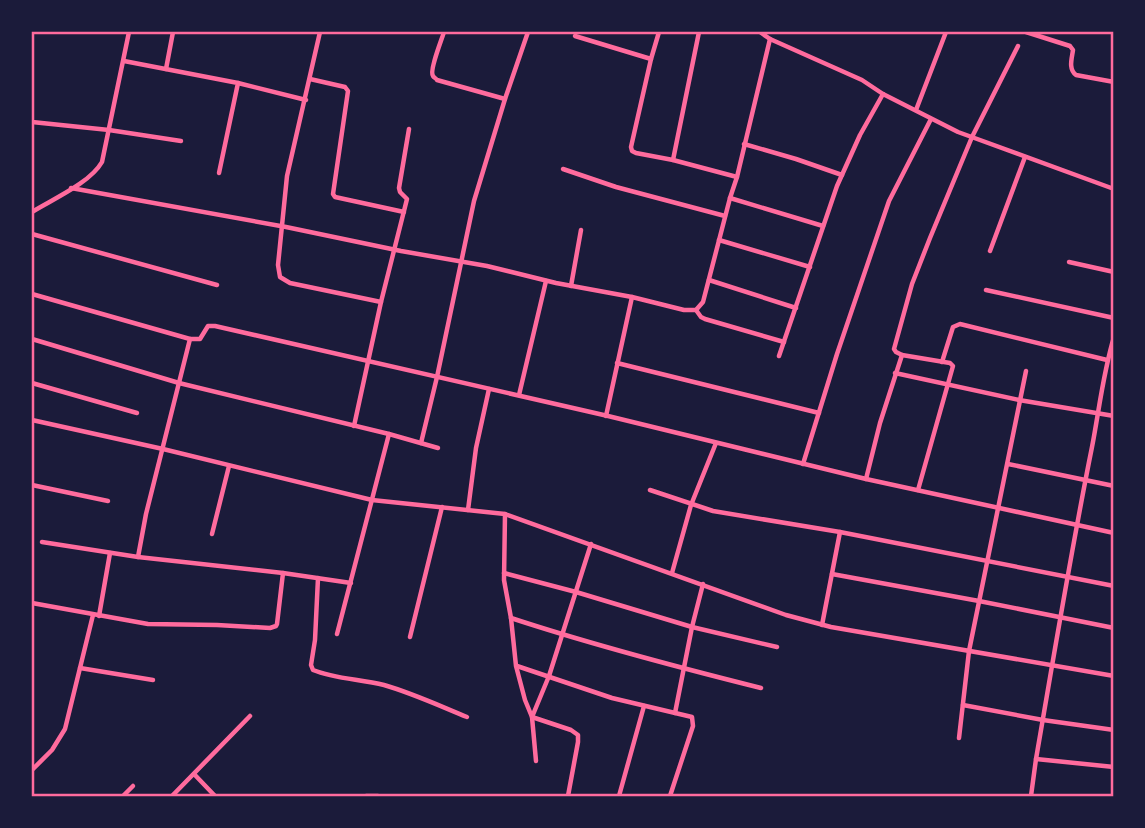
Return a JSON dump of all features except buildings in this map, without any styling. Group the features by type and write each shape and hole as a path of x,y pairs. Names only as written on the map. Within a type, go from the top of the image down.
{"street":[{"path":"32,212 93,174 102,162 129,32"},
{"path":"166,69 173,32"},
{"path":"320,32 287,176 278,265 280,276 284,280 381,302"},
{"path":"444,32 431,72 433,76 438,80 505,99"},
{"path":"421,443 474,201 528,32"},
{"path":"659,32 631,149 636,153 737,177"},
{"path":"673,160 699,32"},
{"path":"760,32 862,80 931,119 972,137 1114,189"},
{"path":"916,110 946,32"},
{"path":"1026,32 1070,46 1073,50 1071,68 1076,75 1114,82"},
{"path":"575,36 651,59"},
{"path":"71,188 486,266 684,310 696,310 704,302 770,39"},
{"path":"918,491 953,366 950,363 902,355 894,349 912,284 972,137 1018,46"},
{"path":"124,61 238,83 306,100"},
{"path":"310,79 345,87 348,91 333,194 335,197 404,212"},
{"path":"219,173 238,83"},
{"path":"779,356 842,175 883,94"},
{"path":"803,464 836,354 889,201 931,119"},
{"path":"32,122 181,141"},
{"path":"354,426 407,200 399,188 410,129"},
{"path":"744,144 842,175"},
{"path":"990,251 1025,157"},
{"path":"563,169 616,187 725,216"},
{"path":"730,198 823,226"},
{"path":"571,286 581,230"},
{"path":"32,234 217,285"},
{"path":"719,240 810,267"},
{"path":"1069,262 1114,272"},
{"path":"709,280 796,308"},
{"path":"519,396 546,281"},
{"path":"986,290 1114,318"},
{"path":"32,294 190,339 200,339 206,328 211,326 606,416 918,491 1114,533"},
{"path":"606,416 632,297"},
{"path":"696,310 705,319 784,342"},
{"path":"942,362 953,327 960,324 1107,360"},
{"path":"1031,796 1076,526 1107,360 1114,337"},
{"path":"32,339 179,383 438,448"},
{"path":"138,557 146,514 190,339"},
{"path":"866,479 902,355"},
{"path":"617,363 819,413"},
{"path":"959,738 979,601 1026,371"},
{"path":"895,373 1019,400 1114,416"},
{"path":"32,383 137,413"},
{"path":"468,510 476,448 489,389"},
{"path":"32,420 372,500 505,514 786,615 822,625 1114,676"},
{"path":"337,634 389,434"},
{"path":"672,573 691,505 716,443"},
{"path":"1008,464 1114,486"},
{"path":"212,534 229,466"},
{"path":"32,485 108,501"},
{"path":"650,490 713,511 840,532 1114,586"},
{"path":"410,637 442,507"},
{"path":"505,514 504,580 516,666 532,717 536,761"},
{"path":"822,625 840,532"},
{"path":"42,542 138,557 351,583"},
{"path":"532,717 549,676 591,544"},
{"path":"32,770 52,750 65,729 110,553"},
{"path":"32,603 148,624 274,627 277,624 283,573"},
{"path":"504,573 692,627 777,647"},
{"path":"832,574 1114,628"},
{"path":"318,578 311,665 313,670 384,685 467,717"},
{"path":"675,713 703,584"},
{"path":"511,618 561,635 761,688"},
{"path":"516,666 575,687 692,717 694,723 670,796"},
{"path":"80,668 153,680"},
{"path":"963,705 1114,730"},
{"path":"619,796 644,706"},
{"path":"172,796 250,716"},
{"path":"532,717 571,730 578,735 568,796"},
{"path":"1036,759 1114,767"},
{"path":"194,774 215,796"},
{"path":"123,796 132,786"},
{"path":"366,796 378,796"}]}
